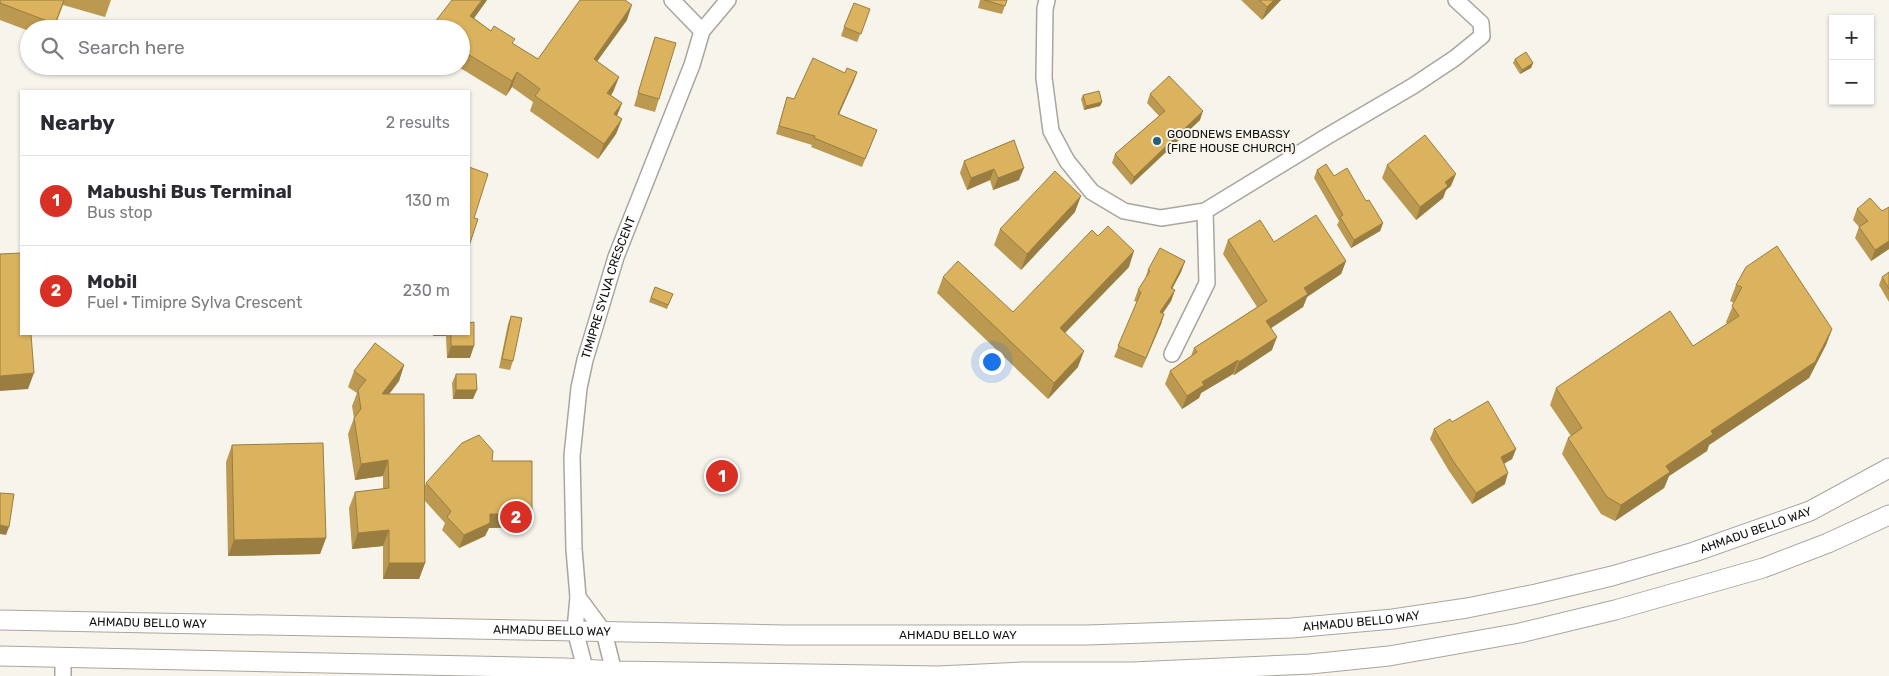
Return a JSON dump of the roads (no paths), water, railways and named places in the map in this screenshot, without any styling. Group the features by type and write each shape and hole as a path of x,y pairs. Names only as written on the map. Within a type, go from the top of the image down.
{"main road":[{"name":"AHMADU BELLO WAY","path":"0,620 784,635 1087,635 1292,628 1393,619 1536,594 1612,576 1694,552 1810,511 1889,468"},
{"path":"0,656 564,668 586,673 615,674 938,676 1024,672 1132,672 1310,664 1389,656 1520,633 1614,610 1763,568 1828,543 1889,515"}],"street":[{"path":"672,0 702,31"},
{"name":"TIMIPRE SYLVA CRESCENT","path":"586,673 575,630 578,597 574,550 572,456 578,388 613,265 692,65 702,31 728,0"},
{"path":"1047,0 1045,10 1044,78 1050,131 1067,161 1092,192 1124,211 1161,218 1205,211 1326,136 1413,86 1455,58 1482,36 1481,23 1456,0"},
{"path":"1172,354 1207,283 1205,211"},
{"path":"578,597 604,632 615,674"},
{"path":"63,657 63,676"}],"place":[{"name":"GOODNEWS EMBASSY (FIRE HOUSE CHURCH)","path":"1157,141"},
{"name":"Mabushi Bus Terminal","path":"722,476"},
{"name":"Mobil","path":"516,517"}]}
